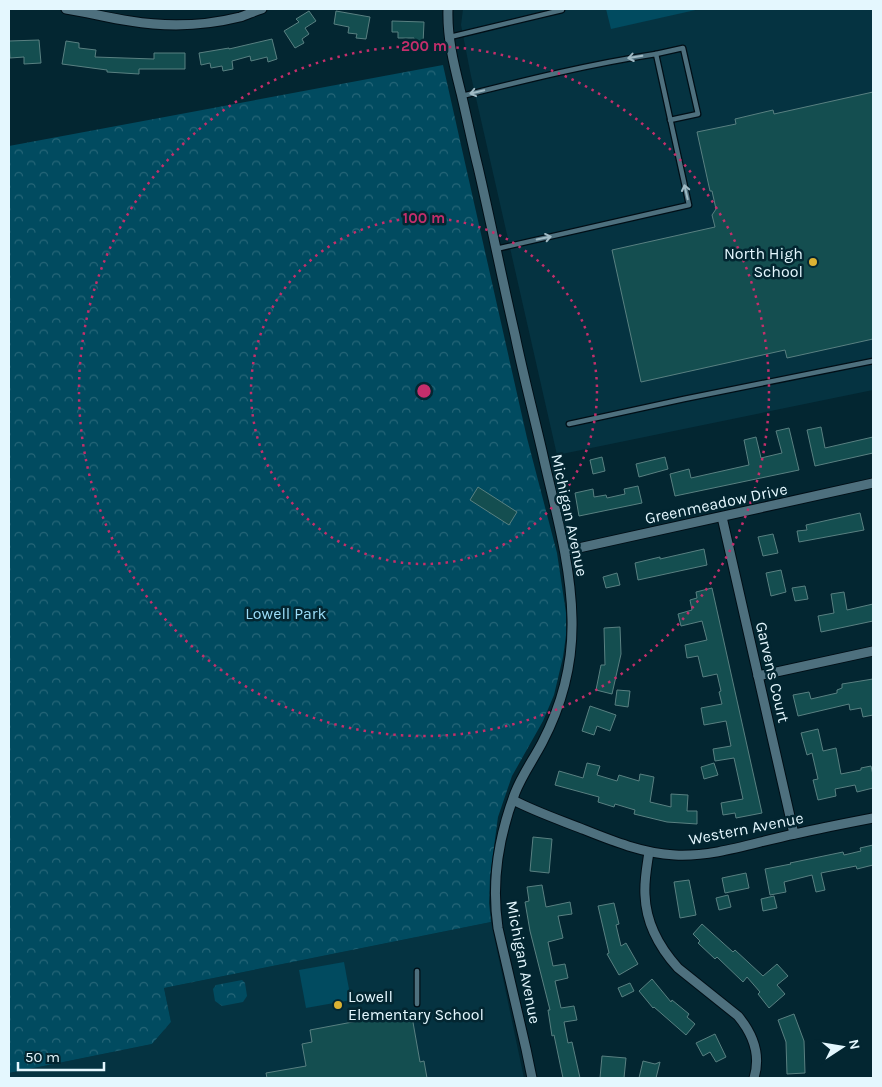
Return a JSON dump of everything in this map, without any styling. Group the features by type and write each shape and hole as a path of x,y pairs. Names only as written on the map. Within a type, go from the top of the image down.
{"street":[{"path":"66,9 157,25 201,24 241,17 262,9"},
{"name":"Michigan Avenue","path":"448,9 449,37 453,61 565,551 570,588 572,618 570,660 560,700 556,713 512,800 497,856 495,877 498,928 532,1078"},
{"name":"Greenmeadow Drive","path":"565,551 873,484"},
{"name":"Garvens Court","path":"722,516 794,834"},
{"path":"758,676 873,651"},
{"name":"Western Avenue","path":"512,800 630,847 649,852 677,855 716,852 873,818"},
{"path":"649,852 645,895 653,932 670,960 678,968 743,1022 757,1057 754,1078"}],"lane":[{"path":"449,37 562,9"},
{"path":"461,96 560,72 683,48 698,114 670,120"},
{"path":"496,250 689,205 656,54"},
{"path":"568,424 873,361"},
{"path":"417,971 417,1004"}],"shaded area":[{"path":"463,9 873,9 873,390 557,455 471,76 461,25"},
{"name":"Lowell Elementary School","path":"491,922 524,1078 9,1078 9,1073 152,1044 171,1022 164,988"}],"green space":[{"path":"606,9 700,9 611,29"},
{"name":"Lowell Park","path":"443,65 527,438 557,553 566,613 563,657 554,695 543,721 512,776 498,817 490,876 489,903 491,922 164,988 171,1022 152,1044 9,1073 9,146"},
{"path":"344,962 351,1000 306,1008 299,970"},
{"path":"242,980 245,983 247,996 243,1002 222,1006 215,1001 213,989 216,985"}],"building":[{"path":"309,11 316,21 305,28 309,34 302,39 304,43 295,48 284,31 299,22 296,19"},
{"path":"336,11 370,17 366,39 356,38 357,34 348,33 349,27 334,24"},
{"path":"392,21 424,22 423,44 414,43 414,38 398,38 398,32 392,32"},
{"path":"272,39 277,59 268,62 267,57 251,61 250,56 232,61 233,69 223,71 222,66 211,68 210,63 201,65 199,53 229,49"},
{"path":"39,40 41,63 24,64 24,57 10,58 9,41"},
{"path":"66,41 79,43 79,48 96,50 95,57 154,59 154,53 185,53 185,69 139,69 139,74 107,72 107,70 62,64"},
{"path":"873,92 873,339 787,358 785,350 641,382 612,250 715,227 712,215 716,209 712,191 710,191 697,132 736,124 735,119 773,110 774,114"},
{"path":"821,427 825,448 873,437 873,453 815,466 807,430"},
{"path":"789,428 799,470 675,496 670,474 689,469 691,478 749,465 744,440 756,437 761,458 782,453 776,431"},
{"path":"602,457 605,471 593,474 590,460"},
{"path":"665,457 668,469 639,477 636,464"},
{"path":"638,486 642,503 579,516 575,493 593,489 594,497 606,495 607,498 625,494 624,489"},
{"path":"478,487 517,512 509,525 470,500"},
{"path":"860,513 864,530 799,542 797,531 807,530 806,525"},
{"path":"773,534 778,553 763,556 758,537"},
{"path":"704,549 707,565 638,580 635,563"},
{"path":"781,570 786,592 771,596 766,573"},
{"path":"617,573 620,585 606,588 603,577"},
{"path":"805,586 808,599 795,601 792,588"},
{"path":"712,588 762,813 736,818 735,813 723,815 721,803 743,799 734,758 715,761 713,749 731,746 726,721 704,725 701,708 722,704 717,674 703,677 698,656 687,658 685,645 707,640 702,621 681,626 678,614 692,610 690,600 697,598 696,592"},
{"path":"844,592 847,610 873,604 873,621 821,632 818,616 834,613 831,594"},
{"path":"620,627 621,654 612,694 596,690 601,665 605,665 604,628"},
{"path":"873,679 873,715 863,717 861,708 850,710 849,704 798,716 793,695 809,692 811,699 837,693 837,690 842,688 842,684"},
{"path":"617,690 630,691 628,707 615,705"},
{"path":"590,706 616,715 610,731 597,726 594,735 582,731"},
{"path":"818,729 823,751 836,748 841,774 871,766 873,788 857,792 855,785 835,789 836,796 818,800 813,780 818,779 812,753 807,755 801,733"},
{"path":"587,763 600,766 597,775 617,781 619,775 639,781 640,774 654,777 650,802 671,807 671,794 688,795 687,811 697,811 697,824 667,822 634,814 635,810 615,804 614,807 598,802 599,797 555,785 559,771 583,778"},
{"path":"714,763 718,775 704,779 701,767"},
{"path":"533,837 552,839 549,873 530,871"},
{"path":"873,845 873,865 857,869 856,866 821,873 825,890 816,892 812,875 784,882 786,892 770,895 765,869 843,852 844,855 861,851 860,848"},
{"path":"746,873 749,888 725,893 722,878"},
{"path":"689,880 696,915 680,918 674,882"},
{"path":"542,885 546,907 570,902 572,914 558,916 563,938 548,942 553,966 565,964 568,978 555,981 561,1008 574,1006 577,1020 564,1022 568,1043 572,1042 580,1078 563,1078 554,1035 552,1036 548,1010 550,1010 530,931 525,902 529,901 527,887"},
{"path":"728,895 731,907 719,910 716,898"},
{"path":"774,896 777,908 763,911 761,899"},
{"path":"614,903 619,924 616,925 621,946 626,943 638,964 619,975 607,954 609,953 598,906"},
{"path":"702,924 733,952 735,950 763,976 777,964 788,976 777,985 785,994 769,1008 758,994 760,992 747,977 743,982 717,957 715,959 698,943 700,941 693,934"},
{"path":"652,979 671,1002 672,1000 689,1014 687,1017 695,1024 686,1035 653,1008 639,991"},
{"path":"630,983 634,991 622,997 618,988"},
{"path":"411,1011 420,1062 424,1061 427,1078 267,1078 266,1073 306,1066 302,1044 312,1042 310,1030"},
{"path":"794,1014 804,1041 805,1073 787,1074 786,1042 778,1020"},
{"path":"715,1034 726,1057 716,1062 710,1052 703,1056 696,1043"},
{"path":"602,1056 626,1058 624,1078 600,1078"},
{"path":"643,1061 655,1064 660,1062 656,1078 639,1078"}],"place":[{"name":"North High School","path":"813,262"},
{"name":"Lowell Elementary School","path":"338,1005"}]}
